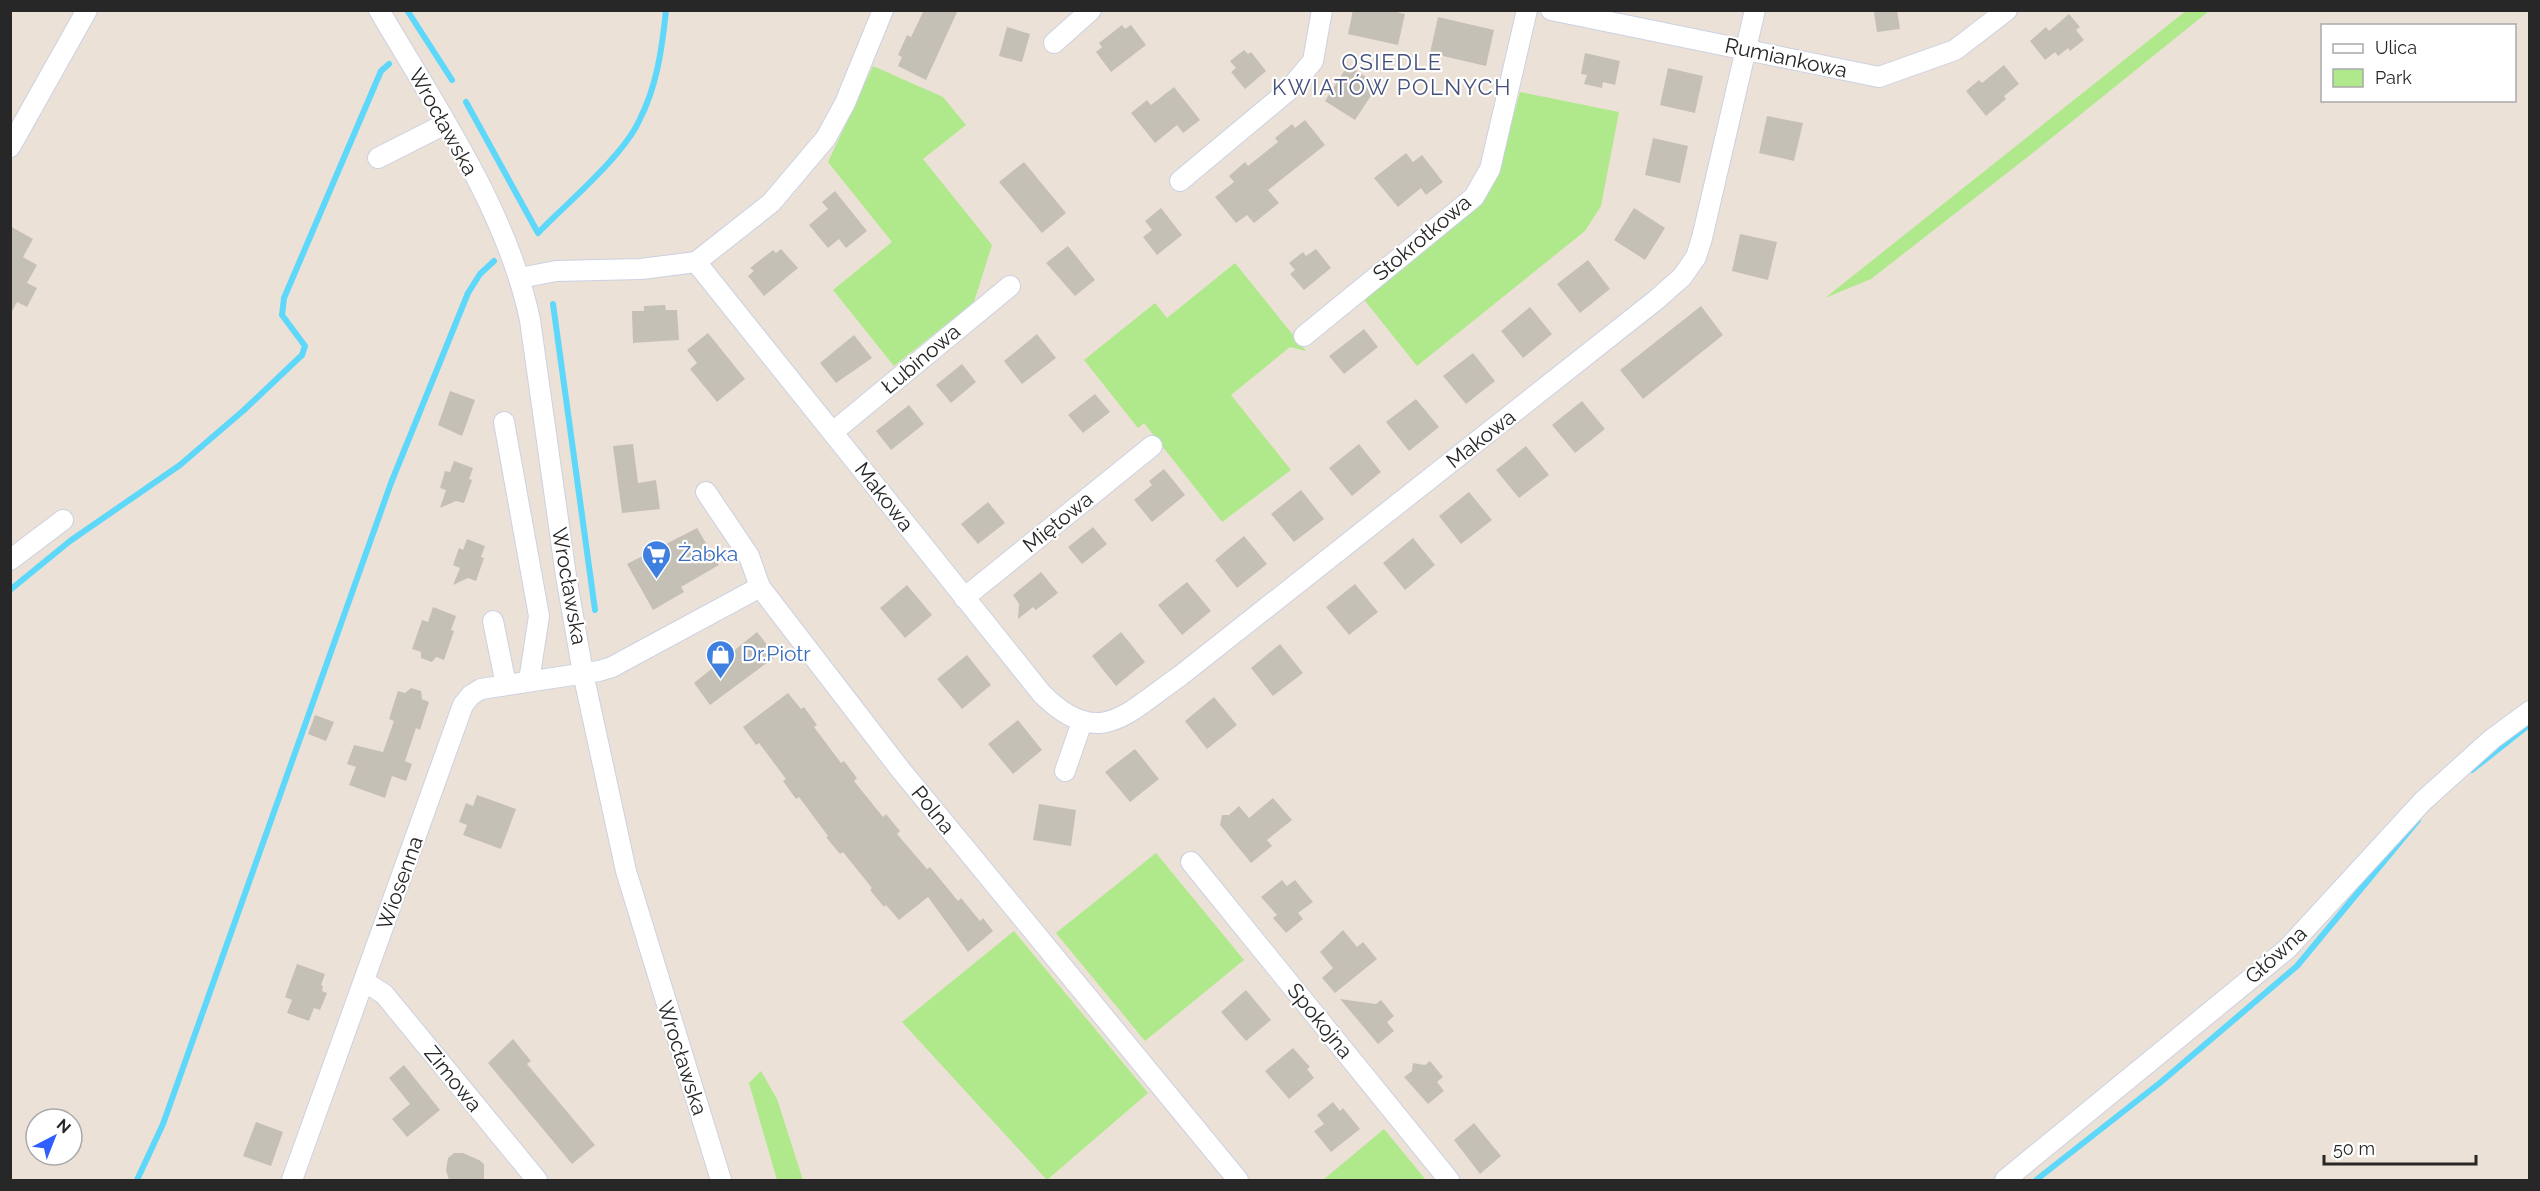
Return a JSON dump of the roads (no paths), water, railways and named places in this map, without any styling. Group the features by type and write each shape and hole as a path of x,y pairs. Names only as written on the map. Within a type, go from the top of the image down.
{"street":[{"path":"10,147 87,10"},
{"name":"Wrocławska","path":"379,10 445,124 497,222 520,278 530,320 566,576 583,673 626,871 721,1180"},
{"path":"520,278 556,271 641,269 696,262 771,203 826,138 845,103 883,10"},
{"path":"1054,43 1090,10"},
{"path":"1180,181 1289,90 1312,61 1322,10"},
{"name":"Stokrotkowa","path":"1304,336 1474,197 1490,169 1527,10"},
{"name":"Rumiankowa","path":"1551,10 1879,77 1955,50 2007,10"},
{"name":"Makowa","path":"696,262 1042,694 1060,712 1082,722 1098,725 1118,720 1180,676 1586,357 1682,277 1696,257 1702,238 1755,10"},
{"path":"378,158 445,124"},
{"name":"Łubinowa","path":"833,432 1010,286"},
{"path":"504,422 539,616 529,681"},
{"name":"Miętowa","path":"964,598 1152,446"},
{"name":"Polna","path":"706,492 749,556 760,587 907,778 1239,1180"},
{"path":"10,560 63,520"},
{"path":"583,673 612,667 760,587"},
{"path":"493,621 506,685"},
{"name":"Wiosenna","path":"292,1180 464,705 471,695 481,689 583,673"},
{"name":"Główna","path":"2005,1180 2287,949 2423,801 2492,739 2529,711"},
{"path":"1065,771 1082,722"},
{"name":"Spokojna","path":"1191,862 1449,1180"},
{"name":"Zimowa","path":"365,982 384,994 537,1180"}],"waterway":[{"path":"407,10 452,80"},
{"path":"466,102 538,233 593,179 631,135 645,108 654,81 666,10"},
{"path":"10,590 70,541 180,465 244,410 302,355 305,346 282,315 284,298 381,71 389,64"},
{"path":"137,1180 163,1124 391,483 468,293 480,274 494,261"},
{"path":"553,304 595,610"},
{"path":"2472,770 2530,724"},
{"path":"2036,1180 2161,1082 2297,966 2418,820"}],"place":[{"name":"Żabka","path":"657,580"},
{"name":"Dr.Piotr","path":"721,680"}],"district":[{"name":"OSIEDLE KWIATÓW POLNYCH","path":"1392,74"}]}
